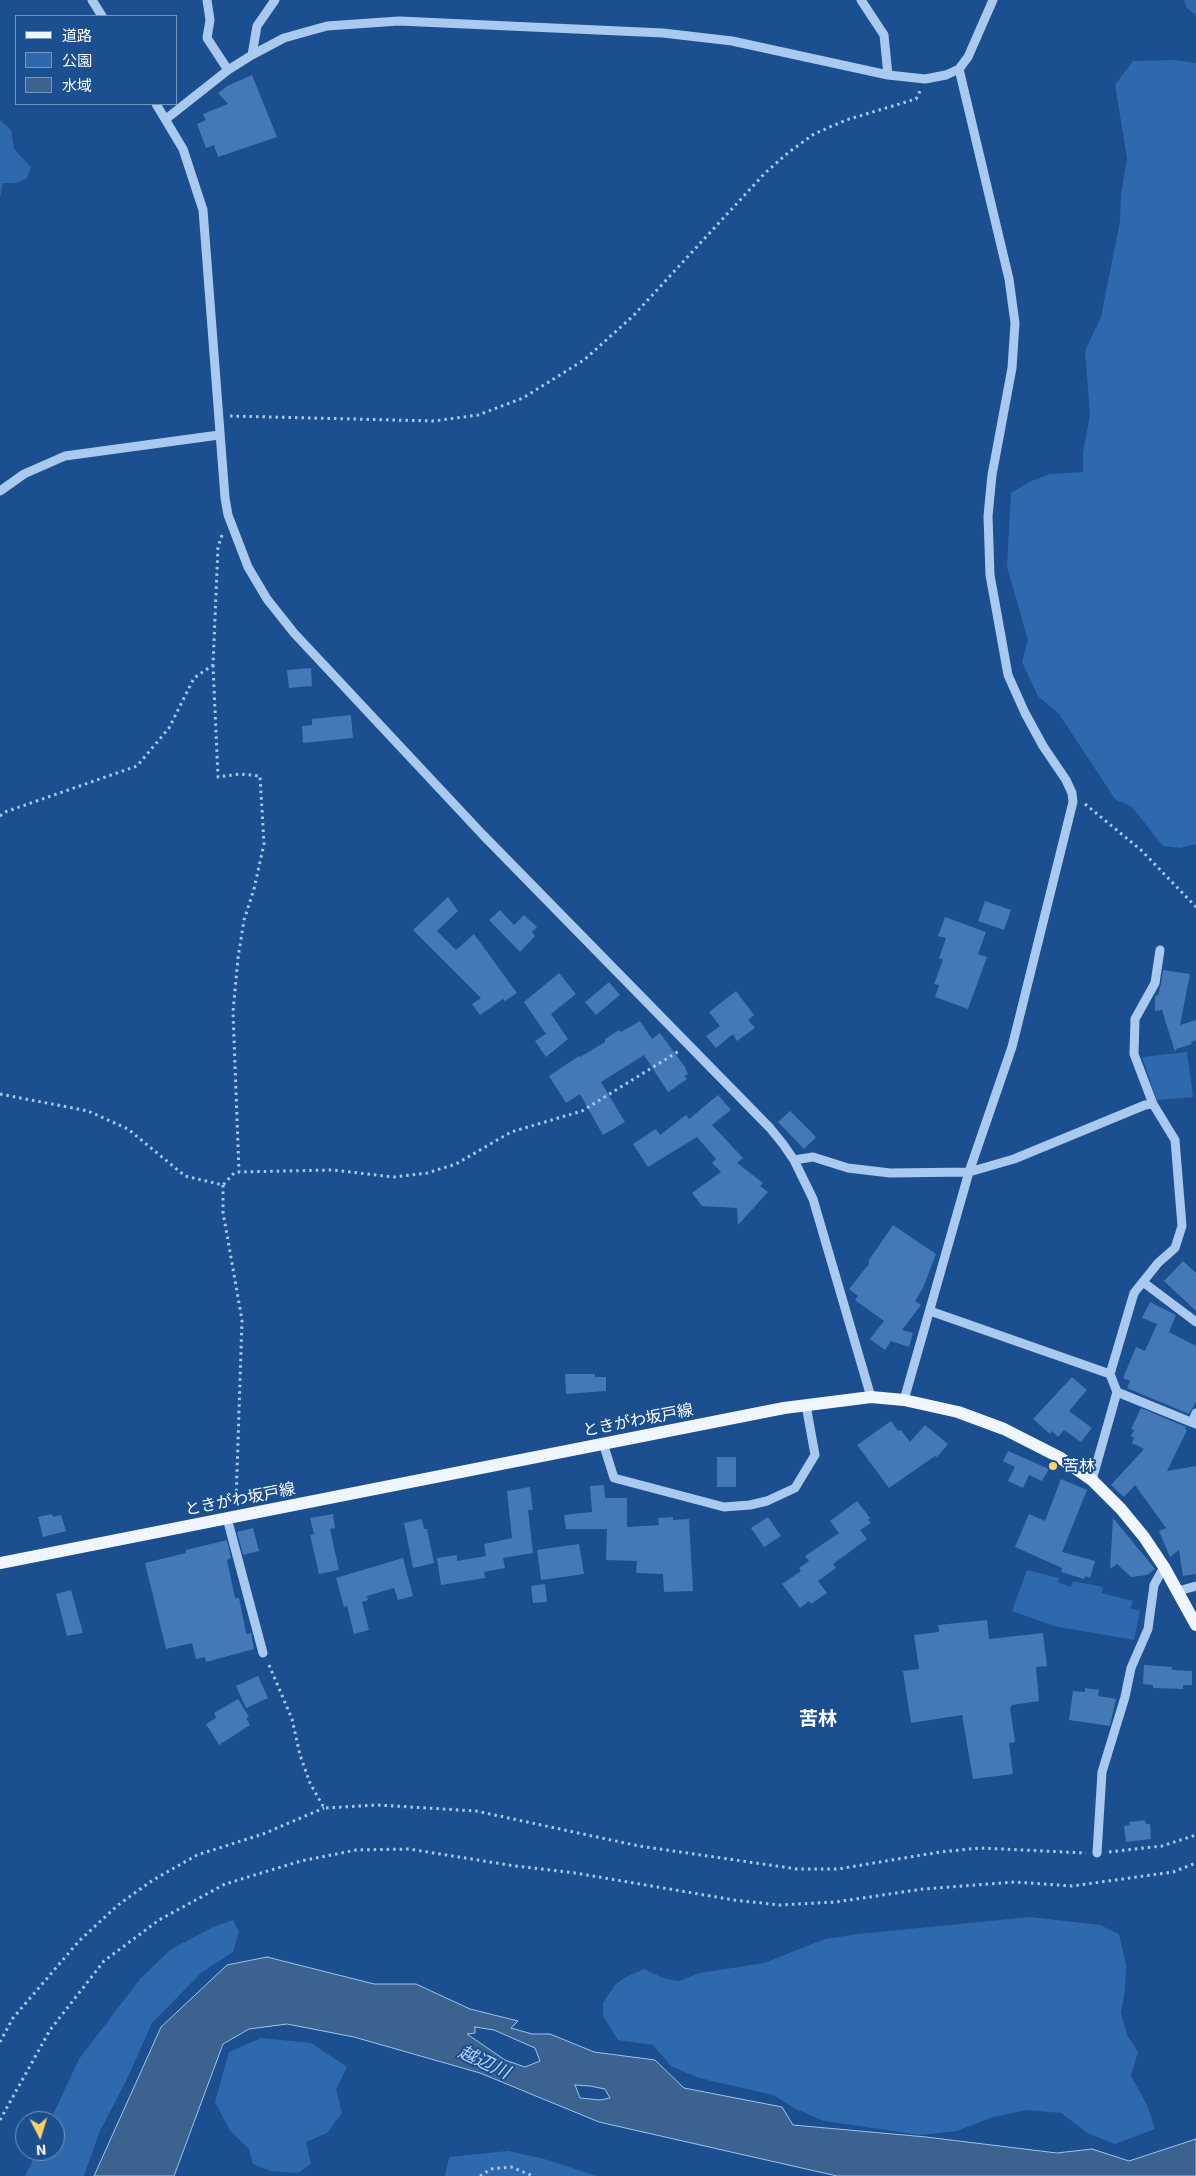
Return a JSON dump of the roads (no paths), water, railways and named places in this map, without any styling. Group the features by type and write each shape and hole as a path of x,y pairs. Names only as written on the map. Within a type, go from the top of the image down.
{"main road":[{"name":"ときがわ坂戸線","path":"0,1563 603,1443 806,1405 871,1397 904,1400 958,1412 997,1426 1059,1457 1092,1480 1144,1536 1164,1567 1196,1625"}],"street":[{"path":"92,0 101,15"},
{"path":"207,0 210,20 208,38 228,70"},
{"path":"252,55 257,26 275,0"},
{"path":"861,0 884,35 888,75"},
{"path":"166,119 228,70 252,55 284,38 327,26 399,21 663,33 732,41 888,75 925,79 946,75 959,69 968,57 993,0"},
{"path":"904,1400 969,1172 1012,1047 1073,802 1072,793 1066,780 1043,746 1025,713 1008,675 990,575 988,516 992,475 1012,368 1015,323 1009,280 959,69"},
{"path":"157,105 183,149 203,210 224,489 228,515 248,567 267,599 294,633 483,836 770,1128 794,1160 813,1198 871,1397"},
{"path":"0,491 24,474 65,456 219,435"},
{"path":"1092,1480 1117,1392 1110,1374 1134,1293 1158,1263 1175,1248 1182,1226 1175,1140 1153,1104 1134,1054 1134,1019 1155,983 1160,950"},
{"path":"794,1160 813,1157 848,1168 890,1173 969,1172 1014,1159 1145,1105 1153,1104"},
{"path":"1143,1282 1196,1322"},
{"path":"930,1311 1110,1374"},
{"path":"1117,1392 1194,1423 1196,1413"},
{"path":"603,1443 614,1478 724,1507 750,1505 767,1501 795,1488 815,1455 806,1405"},
{"path":"231,1517 263,1653"},
{"path":"1097,1853 1102,1772 1125,1697 1131,1668 1148,1629 1154,1586 1164,1567"},
{"path":"1178,1591 1196,1586"}],"water":[{"name":"越辺川","path":"267,1957 374,1984 416,1984 470,2009 518,2021 511,2028 532,2034 550,2034 594,2052 655,2060 684,2088 782,2107 793,2125 926,2137 1057,2153 1092,2149 1129,2161 1196,2139 1196,2176 837,2176 599,2122 480,2073 354,2037 287,2024 249,2029 223,2044 174,2176 94,2176 161,2027 227,1965","holes":["475,2027 494,2030 535,2048 540,2061 525,2067 505,2060 467,2034 475,2033","575,2085 605,2089 610,2098 600,2100 580,2098"]}],"place":[{"name":"苦林","path":"1053,1466"}],"district":[{"name":"苦林","path":"818,1719"}]}
